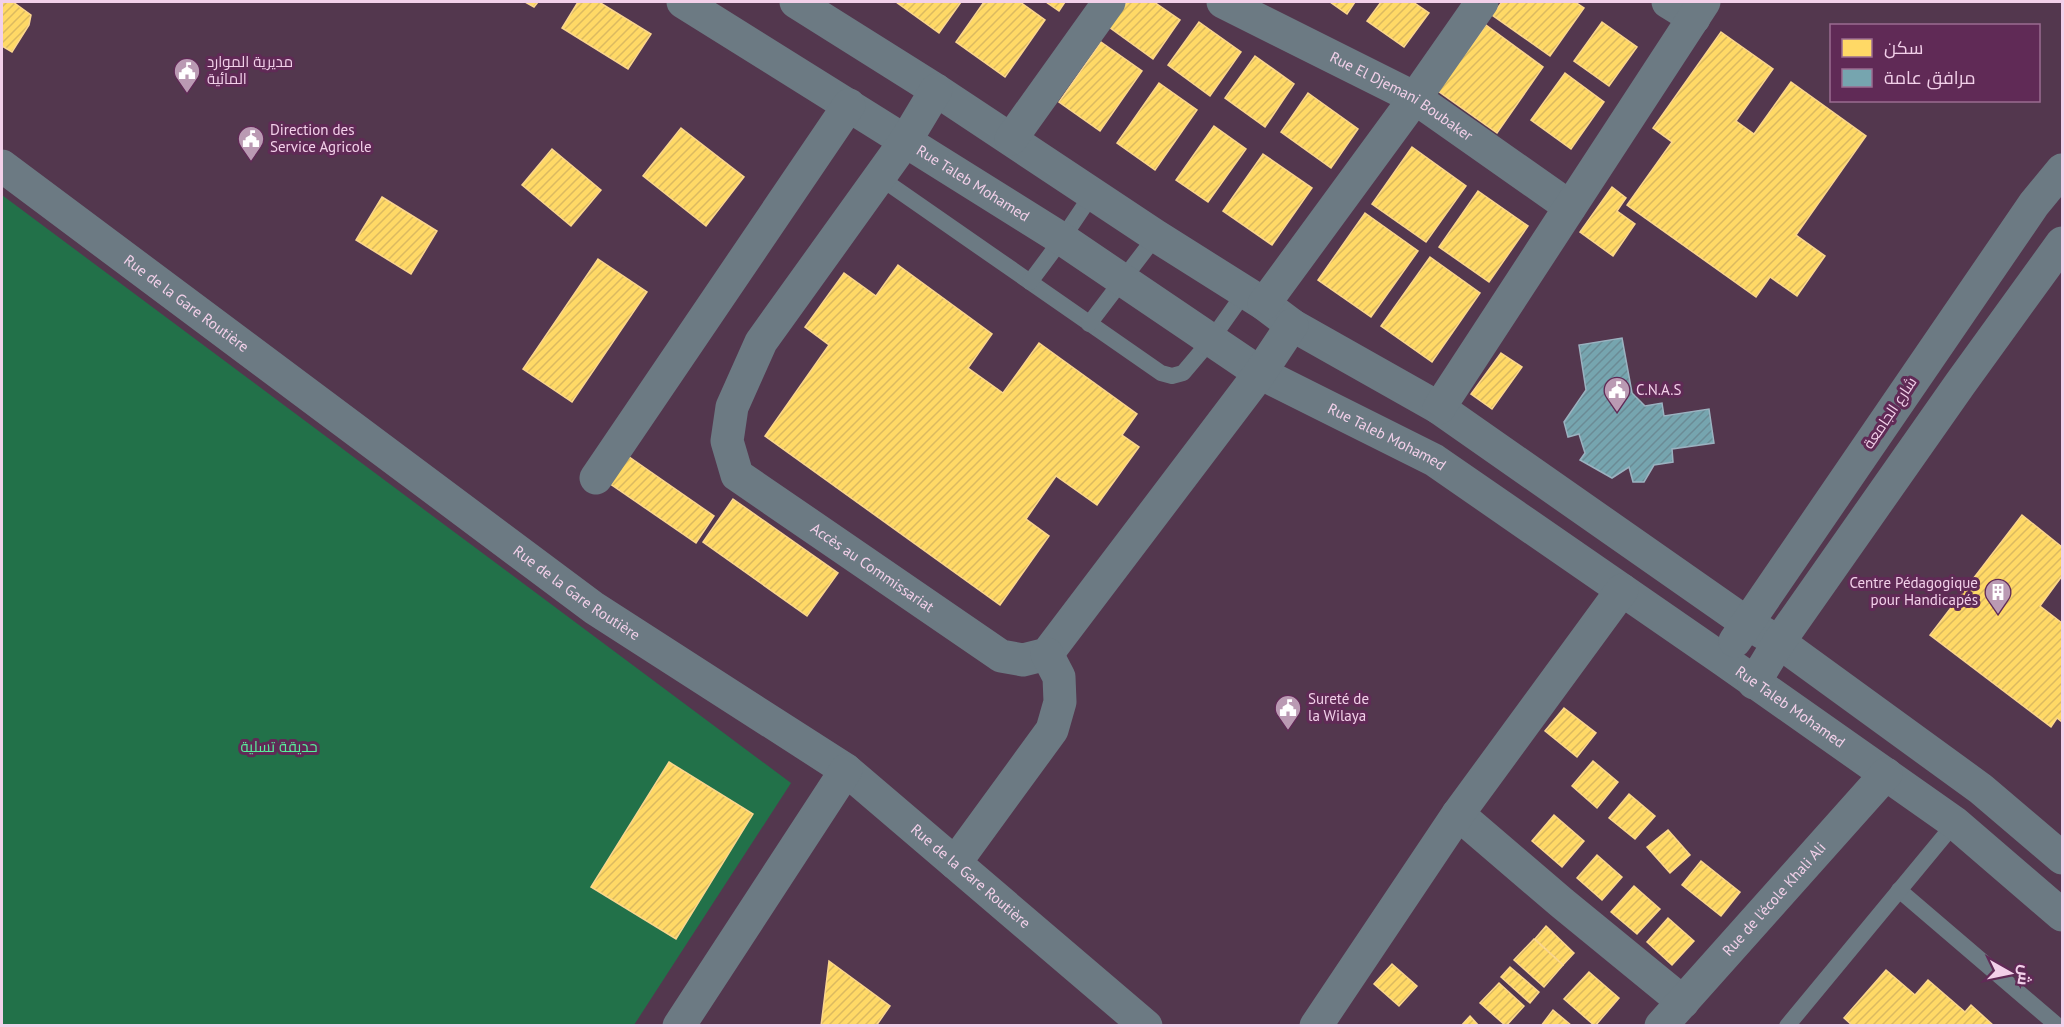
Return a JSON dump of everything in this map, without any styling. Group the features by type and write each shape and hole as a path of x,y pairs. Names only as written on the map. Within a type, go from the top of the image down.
{"street":[{"path":"796,2 936,90 1292,325 1439,408 1748,624 1779,642 1981,789 2060,850"},
{"path":"1011,139 1109,2"},
{"name":"Rue El Djemani Boubaker","path":"1223,2 1415,98 1570,207"},
{"path":"1254,298 1415,98 1482,2"},
{"name":"Rue Taleb Mohamed","path":"700,6 849,105 1062,239 1260,373 1434,460 1955,823 2062,915"},
{"path":"1439,408 1570,207 1689,7"},
{"name":"Accès au Commissariat","path":"936,90 906,140 761,342 732,407 727,441 737,474 1001,656 1023,660 1047,654"},
{"path":"596,478 849,105"},
{"name":"Rue de la Gare Routière","path":"2,166 594,608 846,770 1146,1026"},
{"name":"شارع الجامعة","path":"1722,659 2034,204 2062,170"},
{"path":"1754,683 1779,642 2062,243"},
{"path":"955,863 1052,730 1060,702 1059,677 1047,654 1260,373 1292,325"},
{"path":"1317,1026 1458,814 1622,590"},
{"path":"679,1026 846,770"},
{"name":"Rue de l'école Khali Ali","path":"1672,1014 1886,774"},
{"path":"1955,823 1981,789"},
{"path":"1458,814 1562,903 1672,1014"}],"lane":[{"path":"879,177 1161,373 1172,376 1183,373 1211,340 1254,298"},
{"path":"1030,282 1093,193"},
{"path":"1089,324 1156,236"},
{"path":"1787,1026 1955,823"},
{"path":"1899,890 2058,1026"}],"green space":[{"name":"حديقة تسلية","path":"2,195 791,783 634,1025 2,1025"}],"building: سكن":[{"path":"2,2 13,2 31,15 29,25 12,52 2,46"},
{"path":"525,2 538,2 534,7"},
{"path":"578,2 599,2 651,34 628,69 562,28"},
{"path":"896,2 961,2 939,33"},
{"path":"984,2 1020,2 1045,20 1005,77 956,42"},
{"path":"1046,2 1065,2 1059,11"},
{"path":"1127,2 1154,2 1180,20 1153,59 1109,27"},
{"path":"1330,2 1355,2 1347,14"},
{"path":"1381,2 1413,2 1429,13 1404,47 1367,21"},
{"path":"1502,2 1575,2 1584,8 1550,56 1492,15"},
{"path":"1199,22 1241,52 1210,96 1168,65"},
{"path":"1602,22 1637,47 1609,86 1574,61"},
{"path":"1486,25 1543,67 1497,133 1438,91"},
{"path":"1721,32 1773,69 1736,121 1754,134 1791,82 1866,136 1796,235 1825,256 1797,296 1770,277 1756,297 1627,205 1672,142 1653,128"},
{"path":"1101,42 1142,71 1100,131 1059,102"},
{"path":"1255,56 1294,84 1265,127 1225,98"},
{"path":"1565,73 1604,102 1571,149 1531,120"},
{"path":"1159,83 1197,110 1155,170 1117,143"},
{"path":"1308,93 1358,129 1331,168 1281,132"},
{"path":"1214,126 1246,149 1208,202 1176,180"},
{"path":"681,128 744,177 706,226 643,176"},
{"path":"1412,147 1466,186 1426,242 1372,204"},
{"path":"552,149 601,190 571,226 522,185"},
{"path":"1263,154 1312,188 1272,245 1223,211"},
{"path":"1612,187 1626,198 1617,211 1635,224 1613,256 1580,232"},
{"path":"1478,191 1528,226 1489,282 1439,247"},
{"path":"382,197 437,231 411,274 356,240"},
{"path":"1365,213 1418,251 1371,317 1318,280"},
{"path":"1430,257 1480,293 1432,362 1381,326"},
{"path":"598,259 647,292 572,402 523,369"},
{"path":"898,265 992,334 968,368 1003,393 1039,343 1137,414 1122,435 1139,447 1097,505 1056,476 1026,519 1049,536 1000,605 765,436 829,345 805,327 844,273 876,296"},
{"path":"1501,353 1522,367 1492,409 1471,394"},
{"path":"625,454 714,516 696,543 606,481"},
{"path":"733,499 838,573 807,616 703,542"},
{"name":"Centre Pédagogique pour Handicapés","path":"2022,515 2062,547 2062,576 2040,606 2062,623 2062,722 2057,718 2051,727 1930,635"},
{"path":"1564,708 1596,733 1577,757 1545,731"},
{"path":"1593,761 1618,782 1597,808 1572,786"},
{"path":"669,762 753,814 676,939 591,887"},
{"path":"1629,794 1655,816 1635,839 1609,818"},
{"path":"1554,815 1584,841 1562,867 1532,841"},
{"path":"1668,830 1690,855 1670,873 1647,847"},
{"path":"1597,855 1622,877 1602,900 1577,878"},
{"path":"1701,861 1740,892 1721,916 1682,885"},
{"path":"1634,886 1660,909 1637,934 1611,912"},
{"path":"1668,918 1694,941 1672,965 1647,942"},
{"path":"1546,926 1574,953 1563,965 1535,939"},
{"path":"1534,939 1563,965 1544,987 1514,960"},
{"path":"829,961 890,1006 876,1026 821,1026"},
{"path":"1392,964 1417,986 1399,1006 1374,984"},
{"path":"1510,967 1539,992 1530,1003 1501,977"},
{"path":"1886,970 1915,995 1928,980 1965,1012 1971,1005 1994,1026 1853,1026 1844,1018"},
{"path":"1589,972 1619,998 1595,1026 1564,999"},
{"path":"1499,983 1524,1006 1506,1026 1480,1003"},
{"path":"1553,1010 1572,1026 1541,1026"},
{"path":"1470,1016 1479,1026 1461,1026"}],"building: مرافق عامة":[{"name":"C.N.A.S","path":"1622,338 1632,393 1645,406 1662,403 1664,416 1709,409 1714,443 1672,449 1673,462 1654,465 1644,482 1633,482 1629,467 1612,478 1580,460 1585,453 1579,434 1568,437 1564,422 1586,390 1579,345"}],"place":[{"name":"مديرية الموارد المائية","path":"187,94"},
{"name":"Direction des Service Agricole","path":"251,162"},
{"name":"C.N.A.S","path":"1617,413"},
{"name":"Centre Pédagogique pour Handicapés","path":"1998,615"},
{"name":"Sureté de la Wilaya","path":"1288,731"}]}
